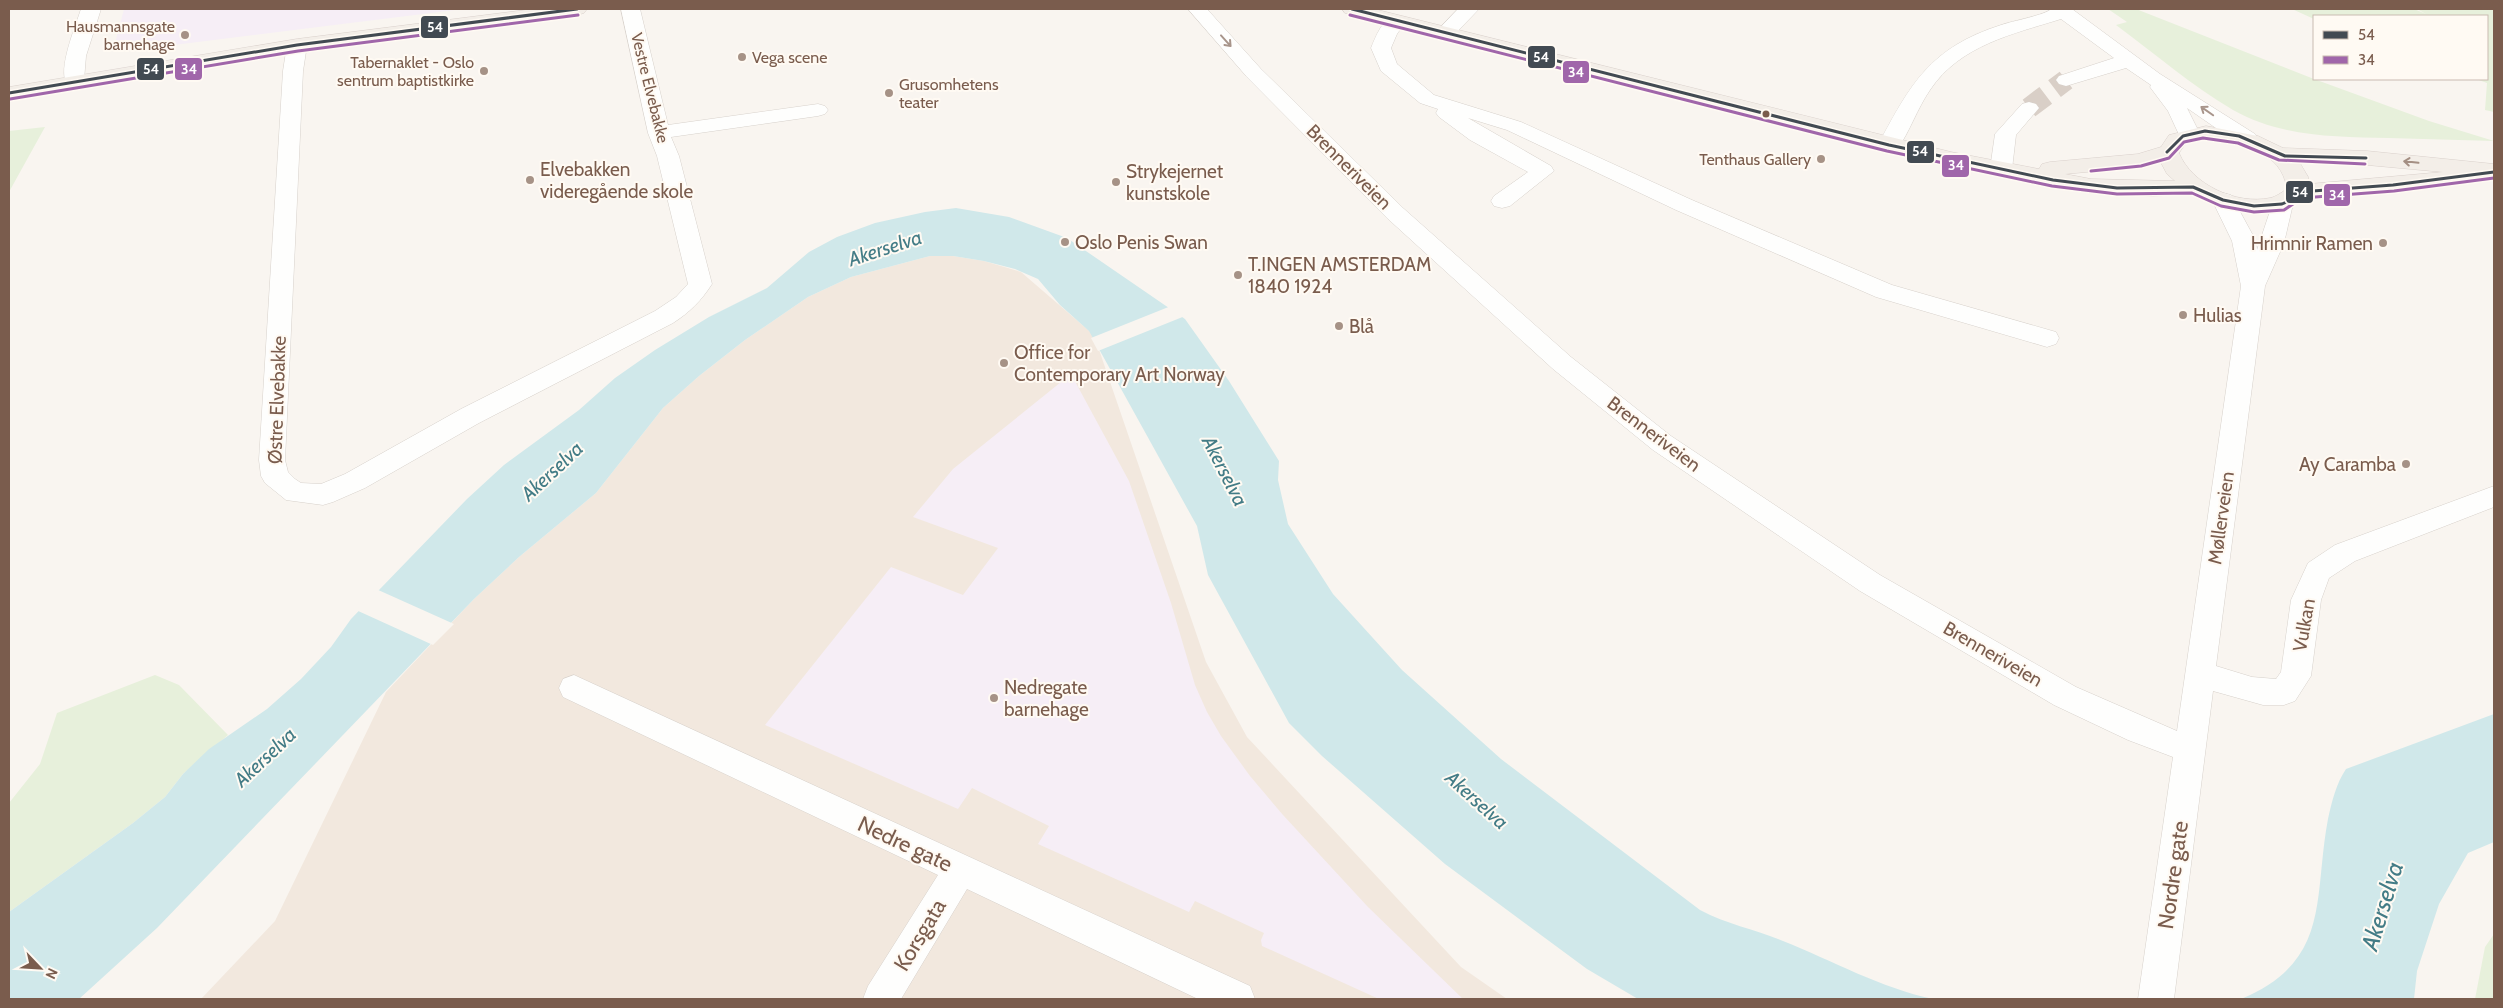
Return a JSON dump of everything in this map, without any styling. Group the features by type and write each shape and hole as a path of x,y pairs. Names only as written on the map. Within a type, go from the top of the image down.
{"main road":[{"path":"9,93 74,80 297,45 577,9"},
{"path":"1352,9 1890,145 2063,181 2117,188 2193,187"},
{"path":"2011,170 2127,162 2166,152 2173,141 2189,134 2206,132 2246,139 2278,154 2292,166 2300,179 2291,198"},
{"path":"2166,152 2169,163 2178,175 2193,187 2223,200 2254,206 2291,198 2494,172"},
{"path":"2278,154 2367,158 2494,172"}],"street":[{"path":"74,80 76,56 91,9"},
{"name":"Vestre Elvebakke","path":"630,9 659,134 668,156 700,284"},
{"name":"Brenneriveien","path":"1197,9 1254,73 1395,213 1562,363 1662,443 1870,583 2064,696 2139,730 2191,750"},
{"path":"1445,33 1469,9"},
{"path":"1890,145 1906,110 1933,72 1950,56 1987,36 2063,11 2153,78 2202,108 2246,139"},
{"path":"1396,20 1387,32 1381,48 1388,67 1427,99 1478,135 1543,171 1502,201"},
{"name":"Østre Elvebakke","path":"297,45 293,71 272,460 275,476 296,493 323,495 355,481 470,416 664,317 684,305 700,284"},
{"path":"2066,80 2107,66 2130,61"},
{"path":"2153,78 2178,110 2189,134"},
{"path":"1427,99 1514,126 1684,205 1884,291 2047,338"},
{"path":"2011,170 2006,134 2029,108"},
{"path":"659,134 673,130 818,110"},
{"name":"Møllerveien","path":"2191,750 2253,286 2291,198"},
{"name":"Møllerveien","path":"2223,200 2244,241 2253,286"},
{"name":"Vulkan","path":"2200,673 2254,692 2271,694 2284,692 2296,676 2306,600 2318,570 2345,553 2494,496"},
{"name":"Nedre gate","path":"574,688 1236,999"},
{"name":"Nordre gate","path":"2156,999 2191,750"},
{"name":"Korsgata","path":"880,999 960,870"}],"shaded area":[{"name":"Hausmannsgate barnehage","path":"124,9 463,9 126,51 114,47"},
{"path":"930,256 953,256 984,261 1021,272 1094,335 1206,662 1247,737 1461,967 1507,999 201,999 275,921 386,692 474,599 519,557 596,493 663,408 699,376 745,340 808,297 851,277"},
{"name":"Nedregate barnehage","path":"1071,374 1129,481 1171,603 1195,685 1207,712 1221,736 1250,776 1283,815 1368,907 1463,999 1379,999 1262,946 1261,940 1264,933 1195,901 1189,912 1038,844 1049,826 972,788 958,809 765,725 891,567 963,595 998,548 913,517 953,469"}],"green space":[{"path":"2108,9 2136,9 2313,80 2429,121 2494,141 2328,136 2270,126 2251,119 2218,101 2116,25 2127,22"},
{"path":"2292,9 2414,9 2426,14 2417,9 2494,9 2494,112 2485,110 2487,83 2479,80 2488,80 2488,15 2313,15 2313,19"},
{"path":"45,127 9,192 9,131"},
{"path":"155,675 179,685 228,735 183,774 165,797 133,823 9,912 9,803 40,764 57,713"},
{"path":"2494,934 2494,999 2475,999 2485,947"}],"water":[{"name":"Akerselva","path":"956,208 1009,217 1067,238 1185,319 1229,381 1279,461 1278,480 1288,524 1333,594 1402,670 1501,759 1700,910 1783,941 1876,981 1933,999 1638,999 1587,969 1445,864 1322,756 1289,723 1208,575 1197,526 1089,331 1060,305 1038,279 1015,269 984,261 953,256 930,256 851,277 808,297 745,340 699,376 663,408 596,493 519,557 474,599 157,928 79,999 9,999 9,912 133,823 165,797 183,774 209,749 267,709 301,679 331,647 351,619 467,499 504,465 579,410 615,378 655,350 709,317 767,288 809,252 837,237 875,223 925,212"},
{"name":"Akerselva","path":"2494,714 2494,842 2468,853 2439,904 2417,971 2414,999 2241,999 2270,984 2291,966 2305,946 2313,924 2318,901 2328,819 2337,787 2346,769"}],"pier":[{"path":"1171,306 1185,316 1098,351 1091,338"},
{"path":"376,589 454,624 433,645 356,610"}],"tunnel":[{"path":"2029,108 2066,80"}],"transit line":[{"name":"54","path":"9,93 297,45 577,9"},
{"name":"54","path":"1352,9 1889,145 2053,180 2117,188 2193,187 2223,200 2254,206 2282,204 2293,199 2299,192 2393,185 2494,172"},
{"name":"34","path":"10,99 298,51 578,15"},
{"name":"34","path":"1350,15 1887,151 2052,186 2117,194 2192,193 2221,206 2254,212 2284,210 2296,204 2302,198 2394,191 2494,178"},
{"name":"54","path":"2167,152 2183,136 2205,131 2239,136 2285,156 2366,158"},
{"name":"34","path":"2091,171 2141,166 2169,158 2184,142 2203,138 2238,143 2279,160 2365,164"}],"place":[{"name":"Hausmannsgate barnehage","path":"185,35"},
{"name":"Vega scene","path":"742,57"},
{"name":"Tabernaklet - Oslo sentrum baptistkirke","path":"484,71"},
{"name":"Grusomhetens teater","path":"889,93"},
{"name":"Tenthaus Gallery","path":"1821,159"},
{"name":"Elvebakken videregående skole","path":"530,180"},
{"name":"Strykejernet kunstskole","path":"1116,182"},
{"name":"Oslo Penis Swan","path":"1065,242"},
{"name":"Hrimnir Ramen","path":"2383,243"},
{"name":"T.INGEN AMSTERDAM 1840 1924","path":"1238,275"},
{"name":"Hulias","path":"2183,315"},
{"name":"Blå","path":"1339,326"},
{"name":"Office for Contemporary Art Norway","path":"1004,363"},
{"name":"Ay Caramba","path":"2406,464"},
{"name":"Nedregate barnehage","path":"994,698"}]}
